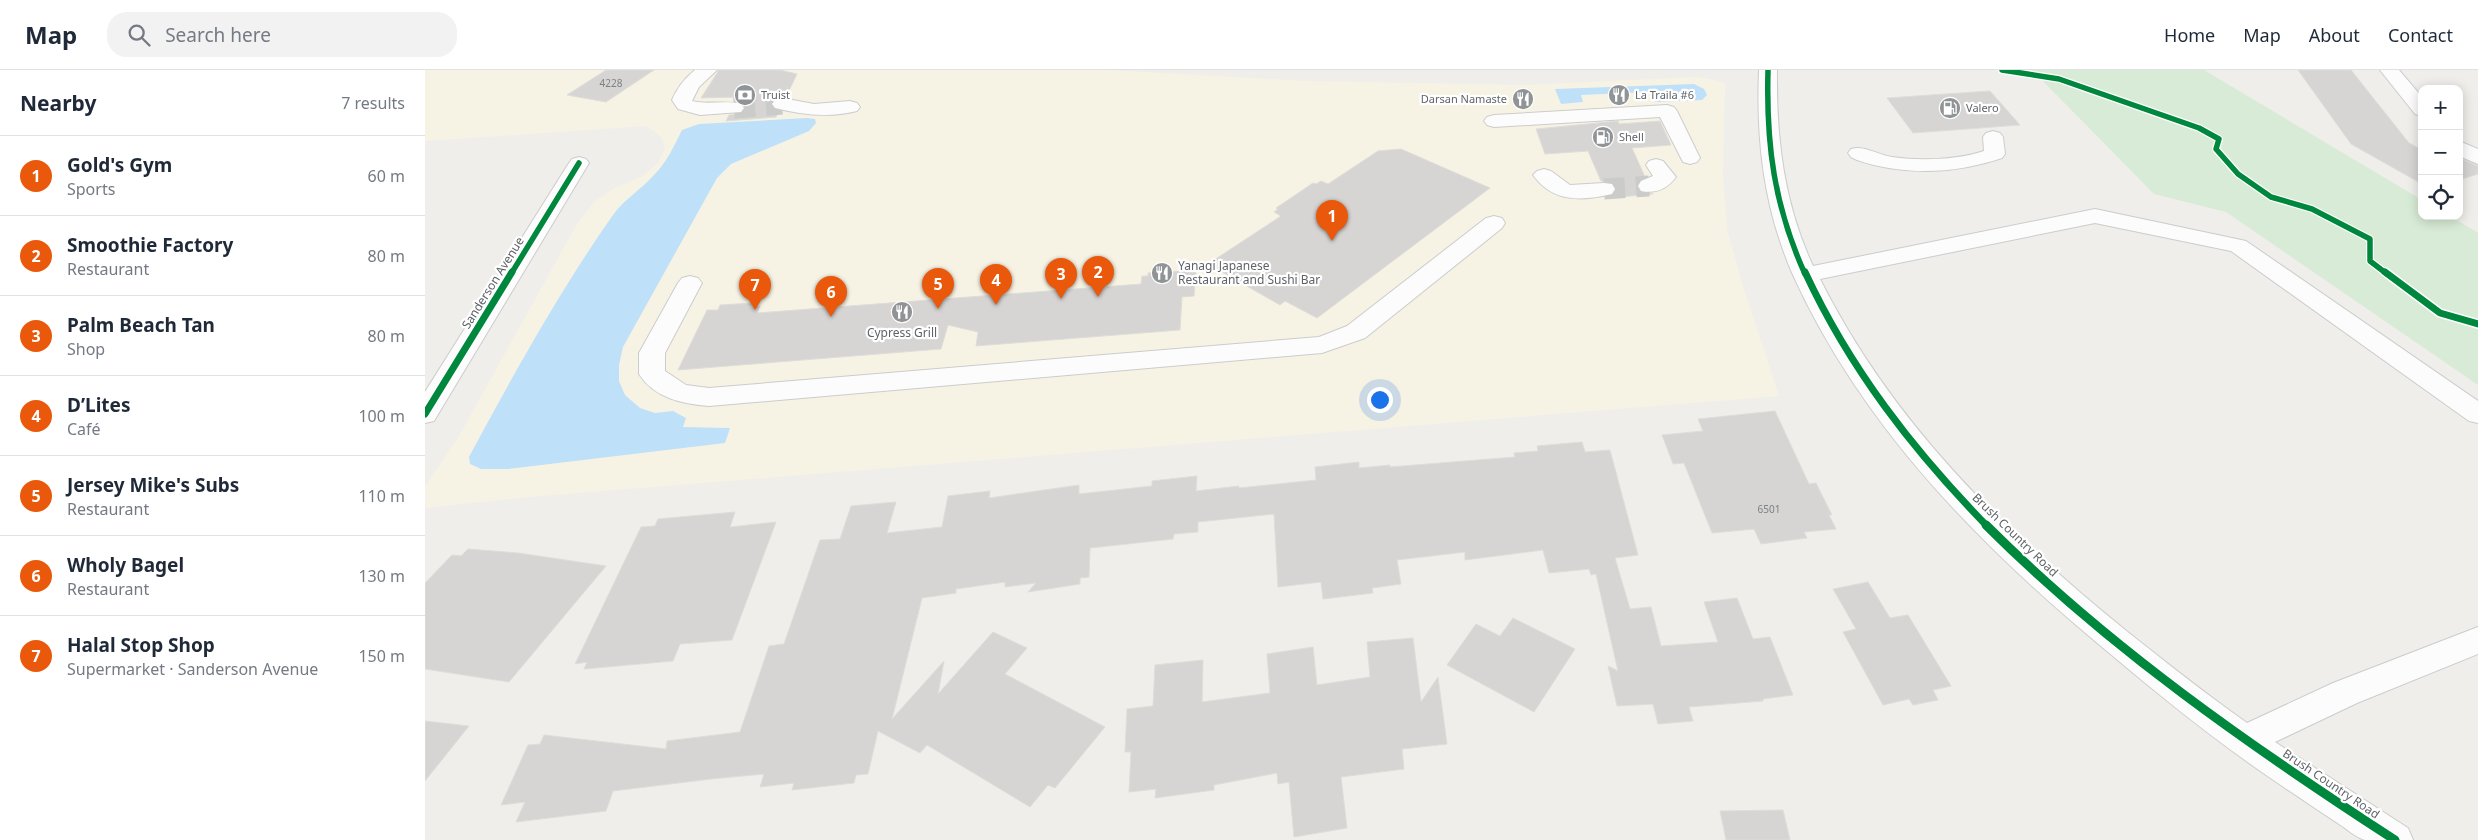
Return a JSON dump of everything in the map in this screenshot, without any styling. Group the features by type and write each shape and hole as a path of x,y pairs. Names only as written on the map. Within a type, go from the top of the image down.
{"street":[{"path":"708,70 693,81 685,91 682,100 685,105 700,110 734,108"},
{"name":"Brush Country Road","path":"1768,70 1771,159 1775,184 1779,206 1805,275 1845,350 1883,408 1918,452 1983,524 2071,604 2185,696 2245,740 2395,840"},
{"path":"2389,70 2418,105"},
{"path":"782,104 813,110 850,108"},
{"path":"1494,121 1667,111 1689,158"},
{"path":"1858,153 1885,162 1923,164 1984,159 1995,154 1993,138"},
{"path":"2463,149 2478,158"},
{"name":"Sanderson Avenue","path":"425,414 579,163"},
{"path":"1649,186 1656,185 1665,177 1656,165"},
{"path":"1544,175 1565,192 1603,189"},
{"path":"1805,275 2095,216 2238,246 2478,414"},
{"path":"690,283 651,353 652,374 666,388 685,395 709,396 1322,345 1356,332 1494,223"},
{"path":"2245,740 2345,692 2478,640"}],"shaded area":[{"path":"425,70 1106,70 1304,81 1526,85 1698,77 1714,80 1725,83 1723,173 1727,230 1745,293 1779,396 529,497 425,508 425,487 458,438 577,224 595,201 615,188 643,176 658,163 665,149 662,138 647,126 425,141"}],"green space":[{"path":"2032,70 2204,70 2418,198 2418,220 2457,220 2478,233 2478,385 2226,212 2154,194"}],"water":[{"path":"1694,84 1704,89 1707,95 1702,100 1656,102 1649,92 1581,95 1583,102 1561,104 1555,89"},
{"path":"815,119 816,123 809,131 731,164 717,178 623,347 619,365 619,381 625,395 640,408 655,413 673,411 686,418 683,427 730,428 725,443 508,469 481,469 470,464 469,457 485,427 519,365 574,273 617,210 663,165 682,130 699,124"}],"building":[{"path":"606,70 654,70 606,102 567,95"},
{"name":"Truist","path":"719,70 780,70 797,74 786,97 774,98 771,103 773,109 779,111 776,117 726,121 729,115 741,114 745,109 743,103 736,101 738,97 701,98"},
{"path":"2298,70 2351,70 2409,143 2418,148 2418,182 2351,144"},
{"name":"Valero","path":"1990,91 2020,125 1913,133 1887,98"},
{"name":"Shell","path":"1618,121 1619,124 1660,121 1671,145 1632,148 1645,177 1639,180 1636,187 1641,193 1653,194 1607,198 1614,195 1617,188 1612,182 1601,181 1588,151 1545,154 1536,129"},
{"path":"1401,149 1490,188 1317,318 1285,301 1280,305 1208,264 1281,216 1274,212 1278,209 1276,208 1313,183 1316,184 1321,181 1328,184 1378,151"},
{"path":"2463,160 2478,166 2478,174 2463,179"},
{"path":"1196,270 1194,296 1182,297 1180,330 976,346 978,332 948,325 941,349 678,370 707,310 718,310 720,305 753,303 751,307 760,306 757,313 1141,284 1142,276 1148,276 1148,273"},
{"path":"1775,411 1809,484 1816,483 1832,515 1829,515 1836,529 1804,532 1807,538 1761,544 1754,529 1712,533 1684,463 1673,464 1662,435 1703,431 1698,419"},
{"path":"1582,442 1585,452 1610,450 1638,555 1615,558 1630,609 1651,607 1661,646 1718,642 1704,602 1737,598 1753,639 1770,637 1793,695 1763,699 1763,701 1689,707 1693,721 1658,724 1653,704 1617,706 1608,666 1618,671 1596,574 1591,575 1589,569 1549,573 1543,550 1465,560 1465,552 1397,560 1401,584 1372,588 1373,593 1323,599 1321,582 1278,587 1274,514 1198,522 1198,532 1174,534 1173,539 1090,548 1089,577 1080,578 1080,584 1028,592 1036,583 1005,587 1005,582 956,589 956,593 922,598 892,719 944,661 938,694 993,632 1027,648 1005,674 1105,727 1055,788 1048,785 1030,807 927,745 920,753 878,731 868,774 856,775 854,783 792,790 794,783 760,787 764,774 711,779 613,791 606,811 516,822 525,802 501,805 528,745 540,744 544,735 666,749 667,741 740,732 769,646 784,644 820,540 840,539 851,506 896,502 887,533 942,527 948,496 990,491 989,498 1079,485 1079,494 1152,486 1152,481 1197,476 1196,491 1239,486 1239,488 1316,480 1315,467 1359,462 1359,468 1390,465 1390,467 1515,457 1514,453 1538,451 1537,446"},
{"path":"735,512 730,527 776,522 732,640 680,644 673,661 584,669 587,662 575,664 641,527 655,526 658,519"},
{"path":"468,549 518,553 606,566 509,682 425,669 425,583 452,555 461,556"},
{"path":"1868,582 1890,618 1908,615 1951,686 1933,690 1938,700 1913,705 1909,699 1883,705 1843,632 1856,629 1833,589"},
{"path":"1513,618 1575,649 1534,712 1447,665 1476,624 1500,636"},
{"path":"1413,638 1421,702 1438,677 1447,744 1402,749 1404,769 1341,777 1347,828 1294,837 1289,782 1278,784 1277,773 1214,785 1214,790 1155,798 1156,789 1129,792 1131,752 1125,752 1127,709 1153,706 1155,665 1203,660 1202,702 1270,693 1267,654 1313,647 1317,685 1370,677 1367,642"},
{"path":"425,721 469,726 425,781"},
{"path":"1783,810 1790,840 1726,840 1720,811"}],"tunnel":[{"path":"734,108 782,104"},
{"path":"1604,189 1649,186"}],"cycle path":[{"path":"1768,70 1767,104 1771,155 1779,205 1788,233 1819,302 1853,361 1883,406 1915,448 1950,488 2026,563 2066,599 2184,696 2261,752 2395,840"},
{"path":"2002,70 2059,79 2199,128 2219,139 2216,149 2238,174 2271,197 2312,209 2370,239 2370,261 2440,313 2478,324"},
{"path":"425,414 579,163"}],"place":[{"name":"Truist","path":"745,95"},
{"name":"La Traila #6","path":"1619,95"},
{"name":"Darsan Namaste","path":"1523,99"},
{"name":"Valero","path":"1950,108"},
{"name":"Shell","path":"1603,137"},
{"name":"Gold's Gym","path":"1332,241"},
{"name":"Yanagi Japanese Restaurant and Sushi Bar","path":"1162,273"},
{"name":"Smoothie Factory","path":"1098,297"},
{"name":"Palm Beach Tan","path":"1061,299"},
{"name":"D’Lites","path":"996,305"},
{"name":"Jersey Mike's Subs","path":"938,309"},
{"name":"Halal Stop Shop","path":"755,310"},
{"name":"Cypress Grill","path":"902,312"},
{"name":"Wholy Bagel","path":"831,317"}]}
